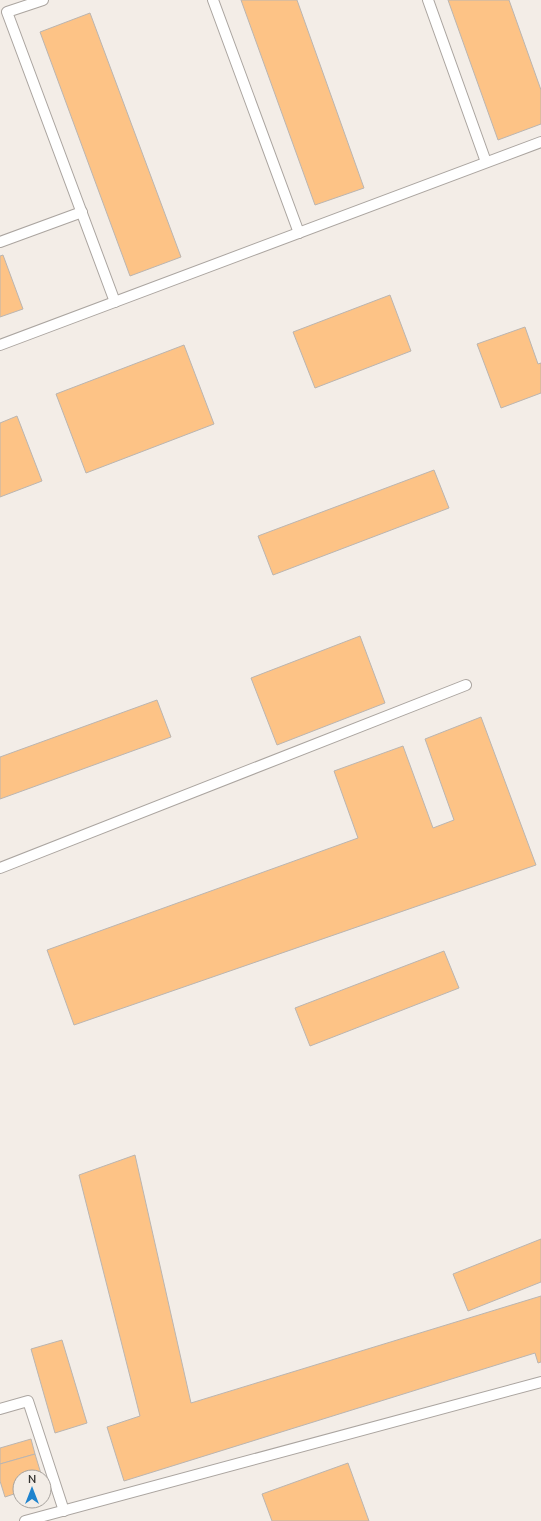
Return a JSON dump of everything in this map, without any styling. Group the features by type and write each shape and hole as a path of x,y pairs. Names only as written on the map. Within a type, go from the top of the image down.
{"lane":[{"path":"43,0 7,12 115,302"},
{"path":"213,0 299,233"},
{"path":"428,0 486,162"},
{"path":"0,346 541,142"},
{"path":"0,242 82,212"},
{"path":"0,868 466,685"},
{"path":"25,1521 541,1382"},
{"path":"0,1409 28,1401 64,1510"}],"building":[{"path":"241,0 297,0 364,188 315,205"},
{"path":"448,0 509,0 541,90 541,124 498,140"},
{"path":"90,13 181,257 130,276 40,32"},
{"path":"3,255 23,309 0,317 0,256"},
{"path":"390,295 411,351 315,388 293,332"},
{"path":"525,327 538,364 541,363 541,393 501,408 477,344"},
{"path":"184,345 214,424 86,473 56,394"},
{"path":"17,416 42,481 0,497 0,423"},
{"path":"434,470 449,508 273,575 258,536"},
{"path":"360,636 385,703 277,745 251,678"},
{"path":"157,700 171,737 0,799 0,757"},
{"path":"481,717 536,865 74,1025 47,950 358,838 334,771 403,746 433,828 454,820 425,739"},
{"path":"444,951 459,988 310,1046 295,1008"},
{"path":"135,1155 191,1403 541,1296 541,1362 538,1363 535,1353 124,1481 107,1427 140,1416 79,1175"},
{"path":"541,1239 541,1282 468,1311 453,1274"},
{"path":"62,1340 87,1423 55,1433 31,1349"},
{"path":"31,1439 35,1454 0,1464 0,1448"},
{"path":"35,1454 40,1469 12,1469 12,1495 5,1497 0,1481 0,1464"},
{"path":"348,1463 369,1521 272,1521 262,1494"}]}
